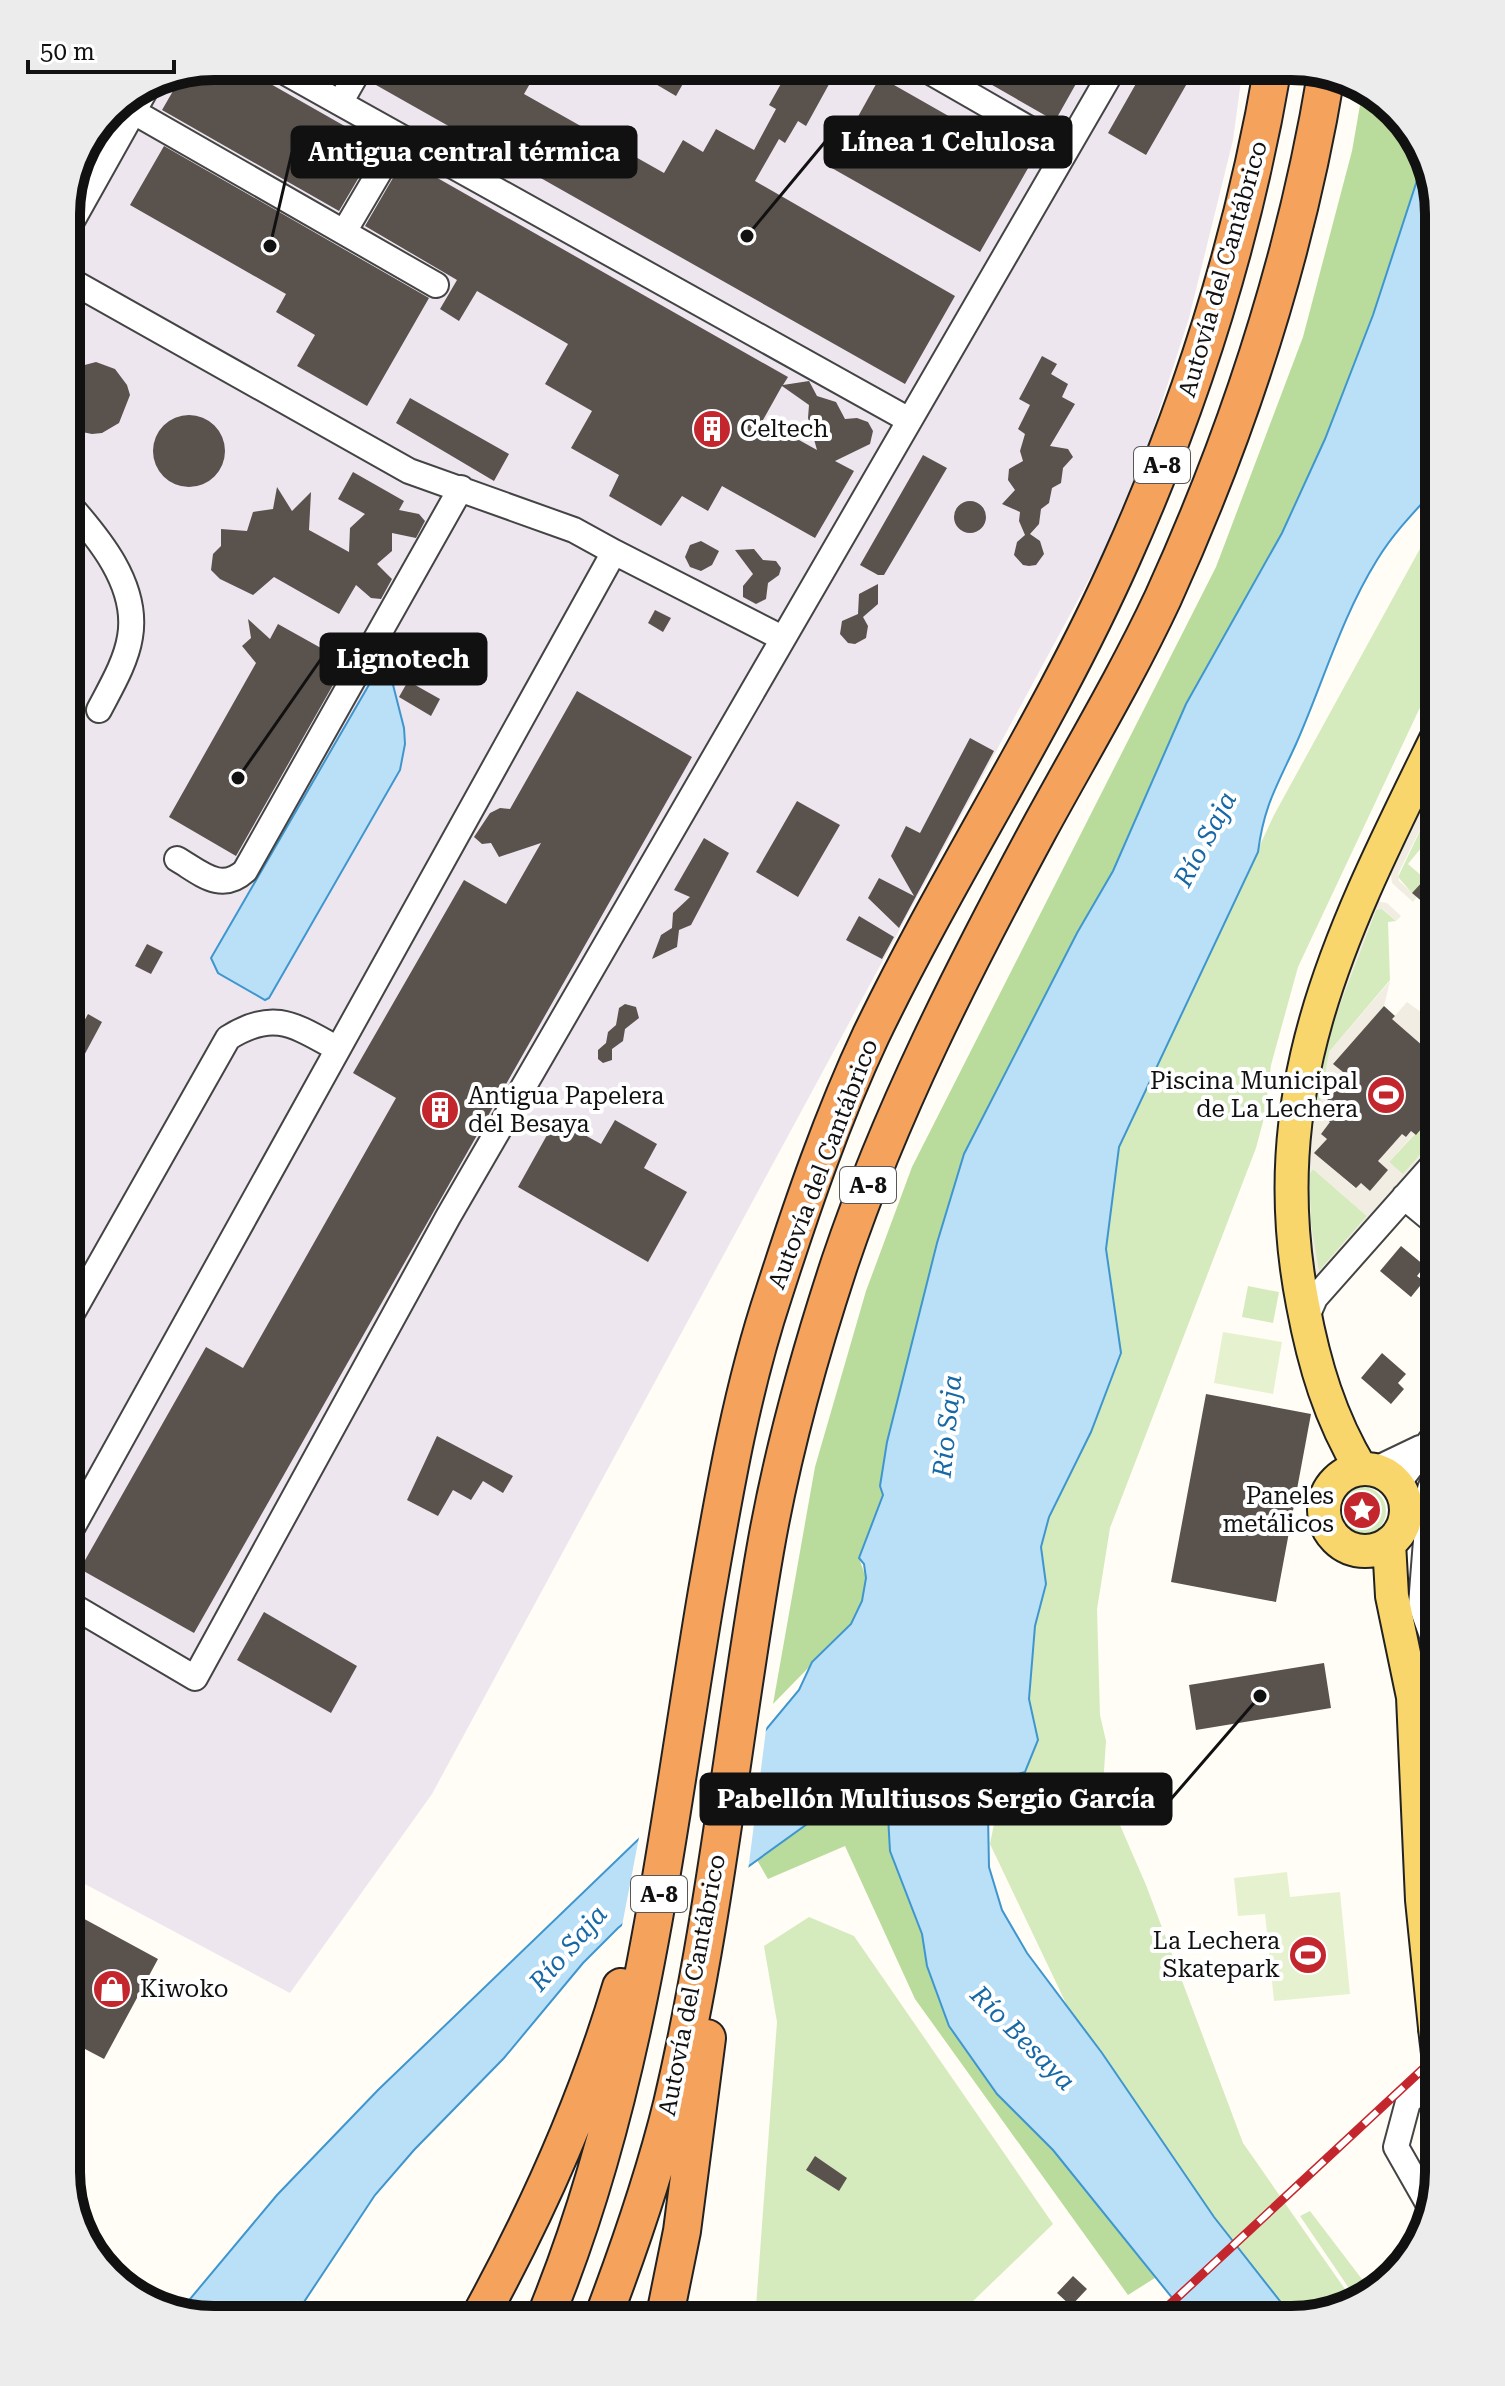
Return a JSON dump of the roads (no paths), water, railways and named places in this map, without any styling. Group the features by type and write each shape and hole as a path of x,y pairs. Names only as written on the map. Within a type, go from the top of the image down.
{"highway":[{"path":"1209,334 1240,199 1261,80"},
{"name":"Autovía del Cantábrico","path":"549,2306 588,2201 608,2077 652,1935 688,1706 742,1400 772,1297 857,1066 899,979 1115,573 1173,437 1209,334 1255,161 1270,80"},
{"name":"Autovía del Cantábrico","path":"607,2306 698,2025 766,1546 789,1440 827,1302 864,1194 932,1033 1162,600 1214,478 1260,352 1297,221 1324,85"},
{"path":"1103,715 1166,612 1225,484 1295,287 1344,91"},
{"path":"667,2306 686,2201 698,2025"},
{"path":"485,2306 554,2171 608,2077"}],"main road":[{"path":"1353,1549 1377,1549 1389,1543 1404,1522 1403,1496 1367,1476 1337,1430 1306,1319 1290,1225 1290,1176 1300,1078 1335,957 1425,763"},
{"path":"1367,1476 1324,1510 1326,1525 1335,1538 1353,1549 1407,1596"},
{"path":"1389,1543 1407,1596 1425,1930"}],"street":[{"path":"299,80 909,420"},
{"path":"340,103 353,80"},
{"path":"944,80 1066,150"},
{"path":"80,1610 195,1678 448,1217 1107,80"},
{"path":"80,207 138,104"},
{"path":"134,112 436,285"},
{"path":"344,232 400,137"},
{"path":"80,286 409,471 574,530 782,638"},
{"path":"177,859 218,883 234,882 245,871 461,488"},
{"path":"80,517 118,570 129,606 130,636 117,674 99,710"},
{"path":"80,1514 614,552"},
{"path":"80,1299 228,1038 247,1026 273,1020 297,1026 338,1049"},
{"path":"1306,1319 1315,1298 1425,1174"},
{"path":"1404,1197 1425,1214"},
{"path":"1367,1476 1425,1441"},
{"path":"1407,1596 1425,1526"},
{"path":"1407,1596 1425,1585"},
{"path":"1407,1596 1425,1611"},
{"path":"1423,2194 1396,2147 1408,2102 1425,2086"}],"water":[{"path":"1419,176 1425,214 1425,500 1384,550 1353,605 1272,796 1258,852 1119,1147 1106,1249 1121,1353 1091,1432 1049,1517 1041,1547 1046,1584 1035,1626 1029,1699 1038,1740 1025,1772 994,1781 988,1815 989,1867 1002,1910 1027,1953 1102,2053 1214,2217 1284,2306 1179,2306 1053,2150 997,2094 949,2026 927,1966 922,1934 890,1851 886,1780 867,1781 742,1871 635,1914 618,1928 583,1963 504,2058 414,2150 375,2195 301,2306 206,2306 187,2303 277,2195 378,2090 645,1833 759,1738 799,1690 812,1662 851,1624 862,1601 866,1578 864,1564 859,1558 883,1495 880,1486 887,1442 937,1243 964,1154 1077,933 1113,871 1186,704 1282,533 1325,439 1373,315"},
{"path":"392,656 389,669 404,728 405,744 400,770 269,998 265,1000 218,973 211,958 381,664"}],"railway":[{"path":"1168,2306 1425,2067"}],"place":[{"name":"Línea 1 Celulosa","path":"747,236"},
{"name":"Antigua central térmica","path":"270,246"},
{"name":"Celtech","path":"712,429"},
{"name":"Lignotech","path":"238,778"},
{"name":"Piscina Municipal de La Lechera","path":"1386,1095"},
{"name":"Antigua Papelera del Besaya","path":"440,1110"},
{"name":"Paneles metálicos","path":"1362,1510"},
{"name":"Pabellón Multiusos Sergio García","path":"1260,1696"},
{"name":"La Lechera Skatepark","path":"1308,1955"},
{"name":"Kiwoko","path":"112,1989"}],"water label":[{"name":"Río Saja","path":"1205,839"},
{"name":"Río Saja","path":"947,1426"},
{"name":"Río Saja","path":"568,1948"},
{"name":"Río Besaya","path":"1023,2038"}]}
